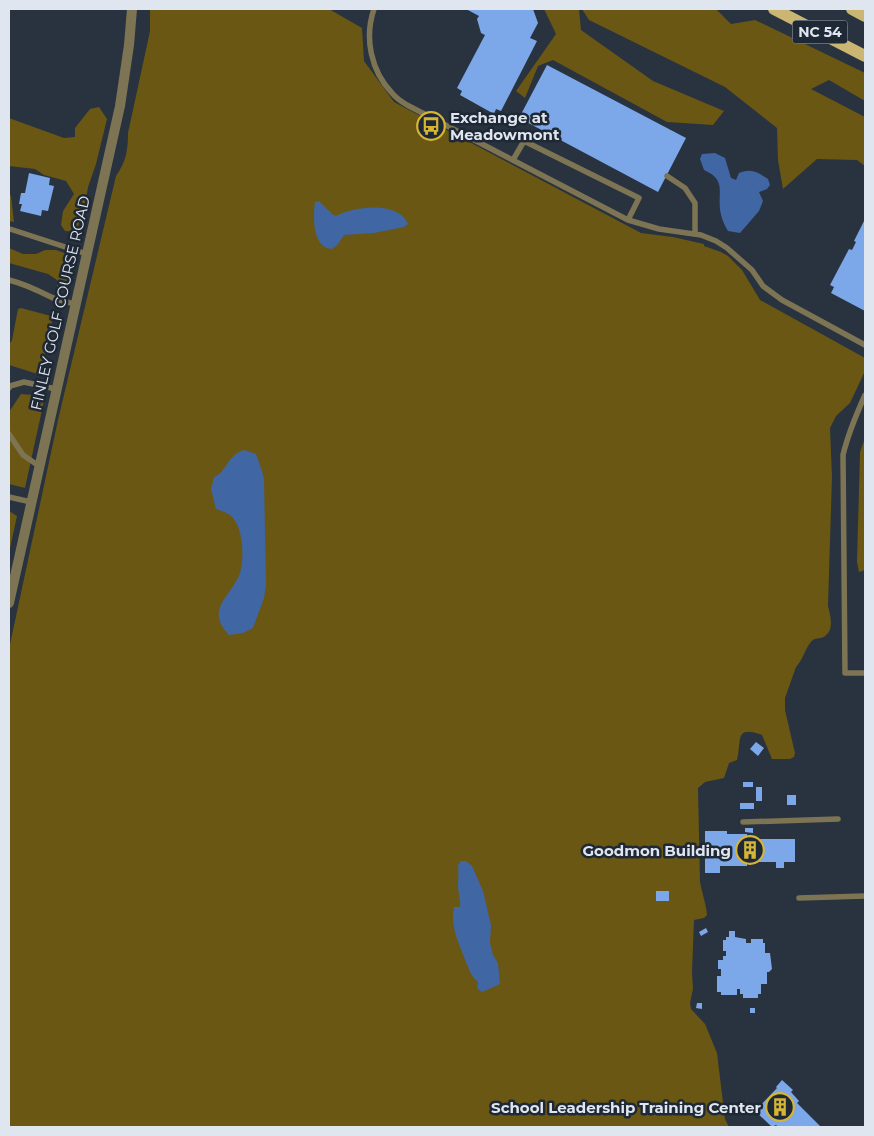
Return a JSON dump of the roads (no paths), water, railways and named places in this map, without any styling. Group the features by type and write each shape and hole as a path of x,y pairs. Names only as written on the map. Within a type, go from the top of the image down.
{"main road":[{"name":"NC 54","path":"774,9 865,56"},
{"name":"NC 54","path":"852,9 865,16"}],"street":[{"name":"FINLEY GOLF COURSE ROAD","path":"9,603 120,106 130,45 132,9"}],"lane":[{"path":"374,9 369,32 372,59 392,94 407,105 628,220 660,229 695,234 716,241 752,270 763,286 782,300 865,345"},
{"path":"513,160 524,142 639,198 628,220"},
{"path":"667,176 685,188 695,203 695,234"},
{"path":"10,229 86,254"},
{"path":"9,280 21,283 53,298 75,304"},
{"path":"9,386 24,382 56,389"},
{"path":"865,396 849,432 844,455 845,673 865,673"},
{"path":"9,434 23,455 39,466"},
{"path":"9,497 31,502"},
{"path":"743,822 838,819"},
{"path":"799,898 865,896"}],"water":[{"path":"715,153 725,158 731,178 736,180 739,173 751,171 768,179 770,185 767,189 759,192 763,201 759,211 740,233 728,231 720,212 718,182 716,178 704,170 700,159 702,154"},
{"path":"319,201 336,216 364,208 386,209 403,217 408,224 404,227 374,233 344,235 332,249 325,247 321,243 315,230 315,202"},
{"path":"244,450 256,454 264,479 266,585 264,598 253,628 243,633 229,635 222,627 219,612 224,599 238,578 242,564 242,547 237,523 227,513 216,509 211,489 214,477 222,472 234,456"},
{"path":"461,861 466,861 472,866 483,891 491,925 490,943 493,955 498,963 500,984 482,992 477,988 478,982 469,970 454,929 454,907 460,907 458,865"}],"place":[{"name":"Exchange at Meadowmont","path":"431,126"},
{"name":"Goodmon Building","path":"750,850"},
{"name":"School Leadership Training Center","path":"780,1107"}]}
